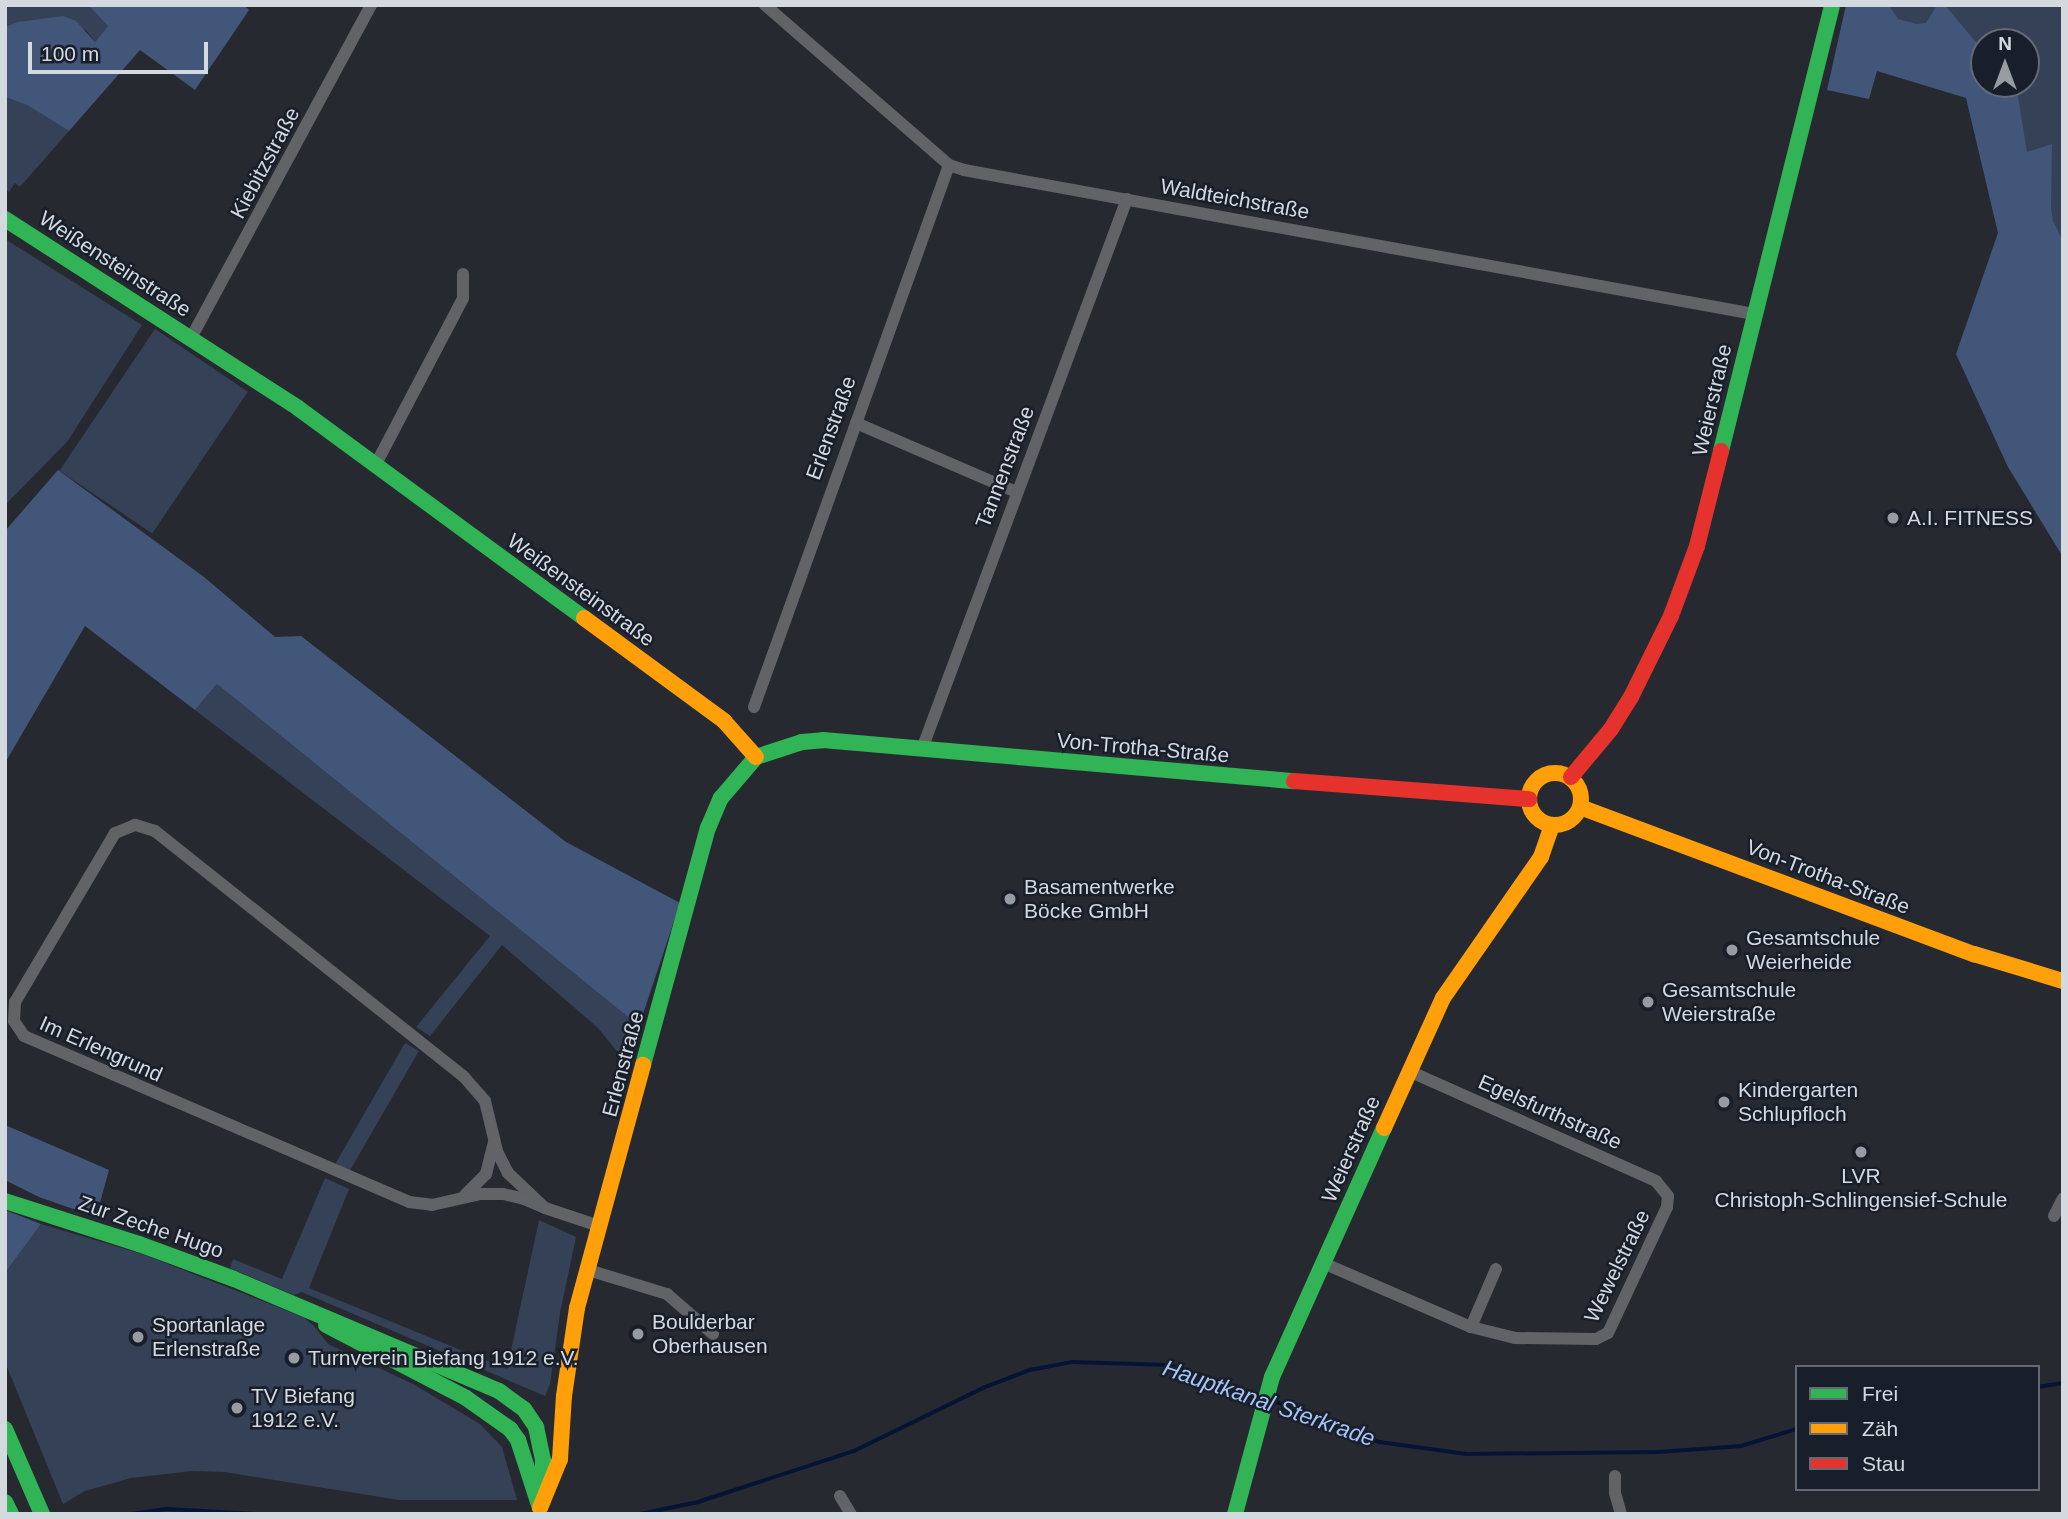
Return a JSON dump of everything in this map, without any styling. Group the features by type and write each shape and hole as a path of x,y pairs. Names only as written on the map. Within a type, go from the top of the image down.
{"main road":[{"name":"Weierstraße","path":"1571,777 1623,712 1653,655 1686,579 1711,498 1832,5"},
{"name":"Weißensteinstraße","path":"5,219 298,408 724,722 756,757"},
{"name":"Von-Trotha-Straße","path":"756,757 814,741 1462,796 1529,799"},
{"name":"Erlenstraße","path":"539,1511 560,1459 576,1315 708,828 721,798 756,757"},
{"path":"1555,772 1571,777 1580,790 1580,807 1571,820 1552,825 1535,816 1529,799 1532,785 1543,775 1555,772"},
{"name":"Von-Trotha-Straße","path":"1580,807 1974,954 2063,981"},
{"name":"Weierstraße","path":"1235,1514 1272,1377 1438,1006 1541,857 1552,825"},
{"name":"Zur Zeche Hugo","path":"5,1201 139,1244 281,1298 499,1391 523,1409 536,1427"},
{"name":"Zur Zeche Hugo","path":"281,1298 352,1341 466,1398 495,1417 517,1440"},
{"path":"539,1511 517,1440 559,1406 565,1396"},
{"path":"536,1427 544,1474 539,1511"},
{"path":"5,1429 42,1514"},
{"path":"5,1502 11,1514"}],"street":[{"name":"Kiebitzstraße","path":"191,338 371,5"},
{"path":"765,5 949,165"},
{"name":"Waldteichstraße","path":"949,165 1754,314"},
{"name":"Erlenstraße","path":"754,707 949,165"},
{"name":"Tannenstraße","path":"922,749 1127,199"},
{"path":"376,464 463,298 463,274"},
{"path":"856,423 1016,492"},
{"name":"Im Erlengrund","path":"545,1208 508,1172 494,1137 485,1101 463,1076 146,826 128,826 115,834 15,1002 15,1021 28,1039 409,1202 432,1205 461,1198 503,1194 545,1208 599,1226"},
{"name":"Egelsfurthstraße","path":"1409,1070 1656,1181 1668,1196"},
{"name":"Im Erlengrund","path":"461,1198 486,1174 493,1153 494,1137"},
{"name":"Wewelstraße","path":"1471,1328 1515,1338 1589,1340 1608,1334 1667,1207 1668,1196"},
{"path":"2054,1216 2063,1198"},
{"path":"1323,1263 1471,1328 1496,1269"},
{"path":"588,1270 667,1294 713,1334"},
{"path":"1615,1476 1615,1493 1621,1514"},
{"path":"840,1496 851,1514"}],"shaded area":[{"path":"5,5 88,5 108,26 95,42 86,30 5,27"},
{"path":"88,5 244,5 249,10 195,90 140,50 69,131 27,105 5,97 5,27 18,22 63,16 76,21 95,42 108,26"},
{"path":"1846,5 1889,5 1898,19 1916,24 1926,23 1937,5 1945,5 1970,35 1970,98 2018,98 2027,152 2052,144 2051,208 2053,221 2063,241 2063,557 2008,467 1956,354 1998,233 1966,98 1877,71 1869,99 1827,90"},
{"path":"1864,5 2063,5 2063,472 2016,133 1974,98 2040,98 2040,28 1970,28 1970,94"},
{"path":"5,97 27,105 69,131 20,187 15,183 9,192 5,189"},
{"path":"5,239 142,325 67,442 5,505"},
{"path":"155,329 248,392 152,533 59,471"},
{"path":"58,470 204,577 275,637 301,636 566,842 680,903 639,1026 217,684 195,710 85,626 5,763 5,531"},
{"path":"217,684 639,1026 629,1066 598,1028 502,945 430,1036 416,1027 490,936 195,710"},
{"path":"405,1043 419,1051 349,1171 335,1163"},
{"path":"5,1125 109,1170 96,1217 39,1197 5,1180"},
{"path":"325,1178 349,1189 309,1288 507,1369 539,1220 576,1237 560,1313 550,1384 545,1396 302,1292 294,1295 230,1268 233,1259 282,1279"},
{"path":"5,1210 41,1224 5,1273"},
{"path":"41,1224 142,1254 303,1317 328,1344 413,1384 480,1424 502,1447 517,1500 399,1500 225,1472 192,1471 131,1478 85,1491 63,1504 5,1362 5,1273"}],"waterway":[{"name":"Hauptkanal Sterkrade","path":"640,1514 698,1502 854,1451 983,1388 1030,1370 1072,1362 1169,1365 1261,1396"},
{"name":"Hauptkanal Sterkrade","path":"2040,1387 2063,1383"},
{"name":"Hauptkanal Sterkrade","path":"1271,1400 1380,1442 1466,1454 1659,1452 1741,1446 1795,1430"},
{"name":"Hauptkanal Sterkrade","path":"131,1514 168,1509 256,1514"}],"traffic: fast":[{"path":"1721,451 1832,5"},
{"path":"5,219 298,408 584,618"},
{"path":"756,757 802,742 823,740 1294,781"},
{"path":"643,1065 708,828 721,798 756,757"},
{"path":"1235,1514 1272,1377 1384,1128"},
{"path":"5,1201 139,1244 234,1279 499,1391 524,1409 536,1427 543,1461 543,1491"},
{"path":"326,1325 466,1398 510,1429 518,1440 540,1508"},
{"path":"5,1429 42,1514"},
{"path":"5,1502 11,1514"}],"traffic: slow":[{"path":"584,618 724,721 756,757"},
{"path":"1555,773 1574,780 1581,799 1574,818 1555,825 1536,818 1529,799 1536,780 1555,773"},
{"path":"1580,807 1974,954 2063,981"},
{"path":"1384,1128 1443,998 1541,857 1552,825"},
{"path":"540,1508 560,1459 564,1396 577,1308 643,1065"}],"traffic: jam":[{"path":"1571,777 1611,729 1631,697 1671,616 1697,546 1721,451"},
{"path":"1294,781 1529,799"}],"place":[{"name":"A.I. FITNESS","path":"1893,518"},
{"name":"Basamentwerke Böcke GmbH","path":"1010,899"},
{"name":"Gesamtschule Weierheide","path":"1732,950"},
{"name":"Gesamtschule Weierstraße","path":"1648,1002"},
{"name":"Kindergarten Schlupfloch","path":"1724,1102"},
{"name":"LVR Christoph-Schlingensief-Schule","path":"1861,1152"},
{"name":"Boulderbar Oberhausen","path":"638,1334"},
{"name":"Sportanlage Erlenstraße","path":"138,1337"},
{"name":"Turnverein Biefang 1912 e.V.","path":"294,1358"},
{"name":"TV Biefang 1912 e.V.","path":"237,1408"}]}
